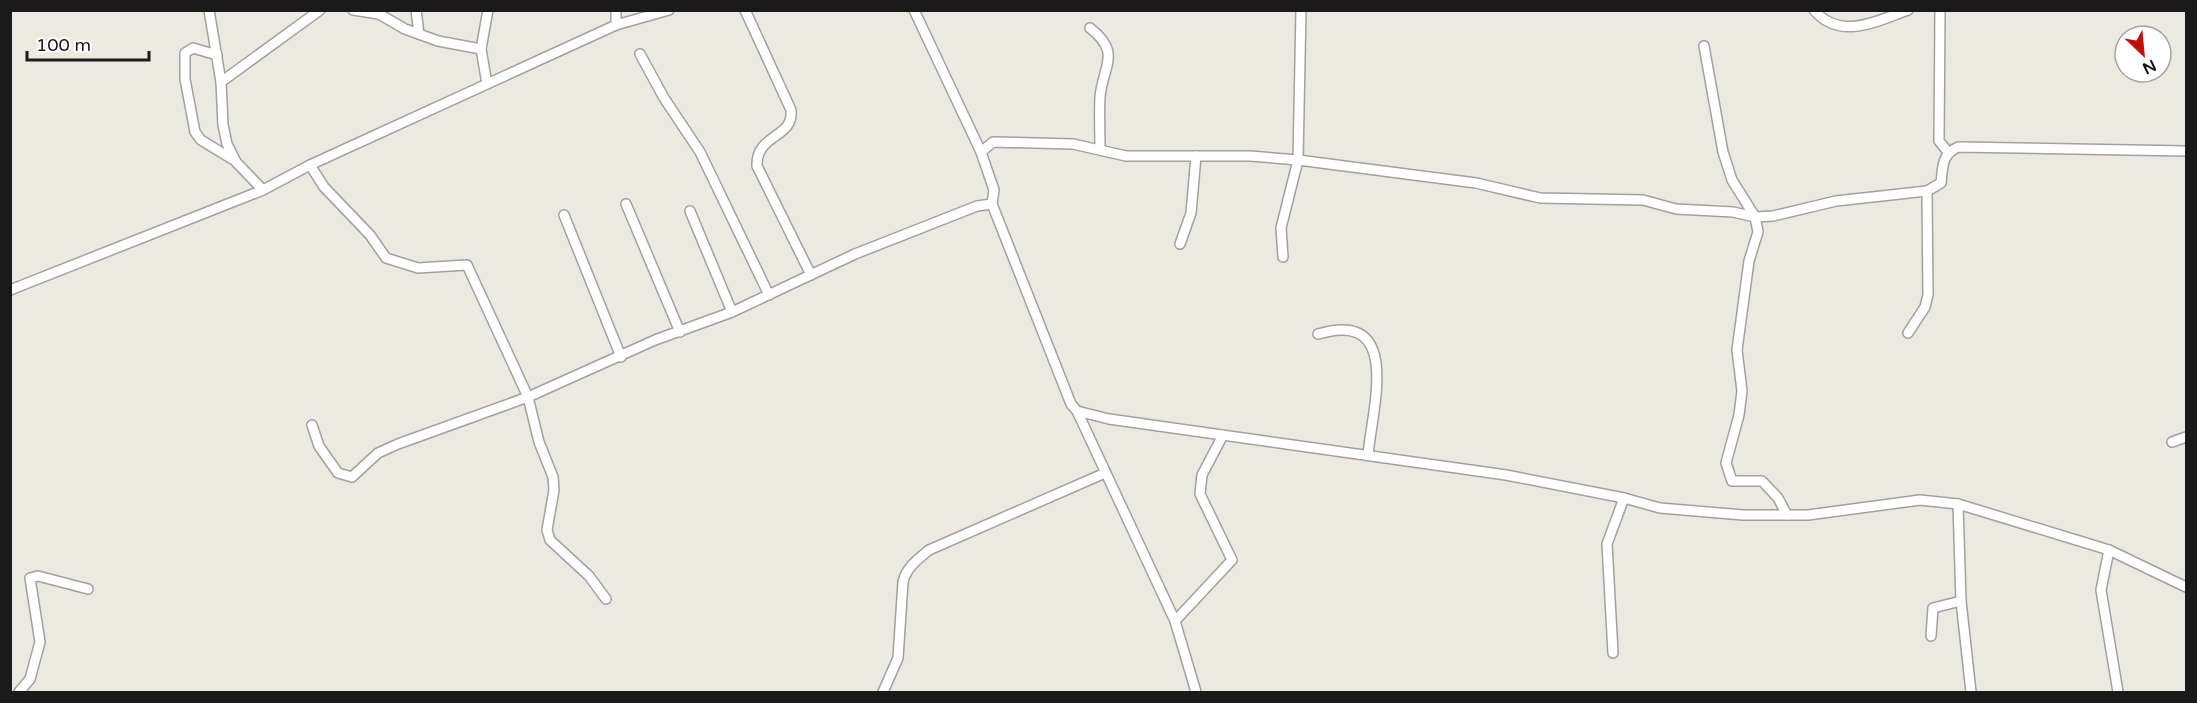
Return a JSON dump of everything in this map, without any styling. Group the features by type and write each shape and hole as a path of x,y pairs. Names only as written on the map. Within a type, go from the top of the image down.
{"street":[{"path":"209,10 221,82 223,125 236,162"},
{"path":"221,82 234,76 276,40 320,10"},
{"path":"353,10 379,14 419,34 481,49"},
{"path":"416,10 419,34"},
{"path":"488,10 481,49 488,84"},
{"path":"616,10 616,25"},
{"path":"10,290 263,190 310,165 616,25 669,10"},
{"path":"745,10 791,110 792,118 785,129 763,143 756,154 757,165 811,274"},
{"path":"914,10 981,152 994,190 992,204 1064,388 1077,411 1175,621 1196,693"},
{"path":"1283,257 1281,228 1298,160 1301,10"},
{"path":"1814,10 1821,18 1850,29 1908,10"},
{"path":"1940,10 1939,141 1948,152"},
{"path":"1090,28 1106,42 1109,53 1108,70 1100,94 1100,150"},
{"path":"1704,46 1723,152 1732,180 1755,217 1758,232 1749,261 1737,350 1742,391 1739,415 1726,463 1732,480 1762,481 1778,498 1787,515"},
{"path":"217,55 193,48 185,53 189,113 197,136 236,162 263,190"},
{"path":"640,54 664,98 699,152 768,295"},
{"path":"981,152 993,142 1073,144 1126,156 1298,160 1476,183 1540,198 1643,200 1676,209 1755,217 1773,216 1836,201 1927,191 1941,183 1944,158 1948,152 1970,146 2187,151"},
{"path":"1179,244 1191,213 1196,156"},
{"path":"310,165 324,187 370,235 386,258 418,268 467,265 528,397 539,442 553,477 554,490 548,530 549,540 589,576 606,599"},
{"path":"1908,333 1925,307 1928,294 1927,191"},
{"path":"626,204 680,332"},
{"path":"312,425 319,446 338,473 352,477 378,453 528,397 732,312 811,274 977,206 992,204"},
{"path":"690,211 732,312"},
{"path":"564,215 621,357"},
{"path":"1318,334 1335,329 1352,328 1365,336 1374,348 1377,364 1368,454"},
{"path":"1077,411 1223,435 1506,475 1624,498 1660,508 1743,514 1808,515 1920,501 1958,504 2109,550 2187,587"},
{"path":"1175,621 1232,560 1200,494 1202,475 1223,435"},
{"path":"2172,442 2187,437"},
{"path":"884,693 898,658 904,575 914,563 929,550 1105,473"},
{"path":"1613,653 1607,544 1624,498"},
{"path":"1958,504 1961,601 1971,693"},
{"path":"2109,550 2102,590 2118,693"},
{"path":"19,693 30,679 40,642 30,578 38,576 88,589"},
{"path":"1931,636 1933,608 1961,601"}]}
